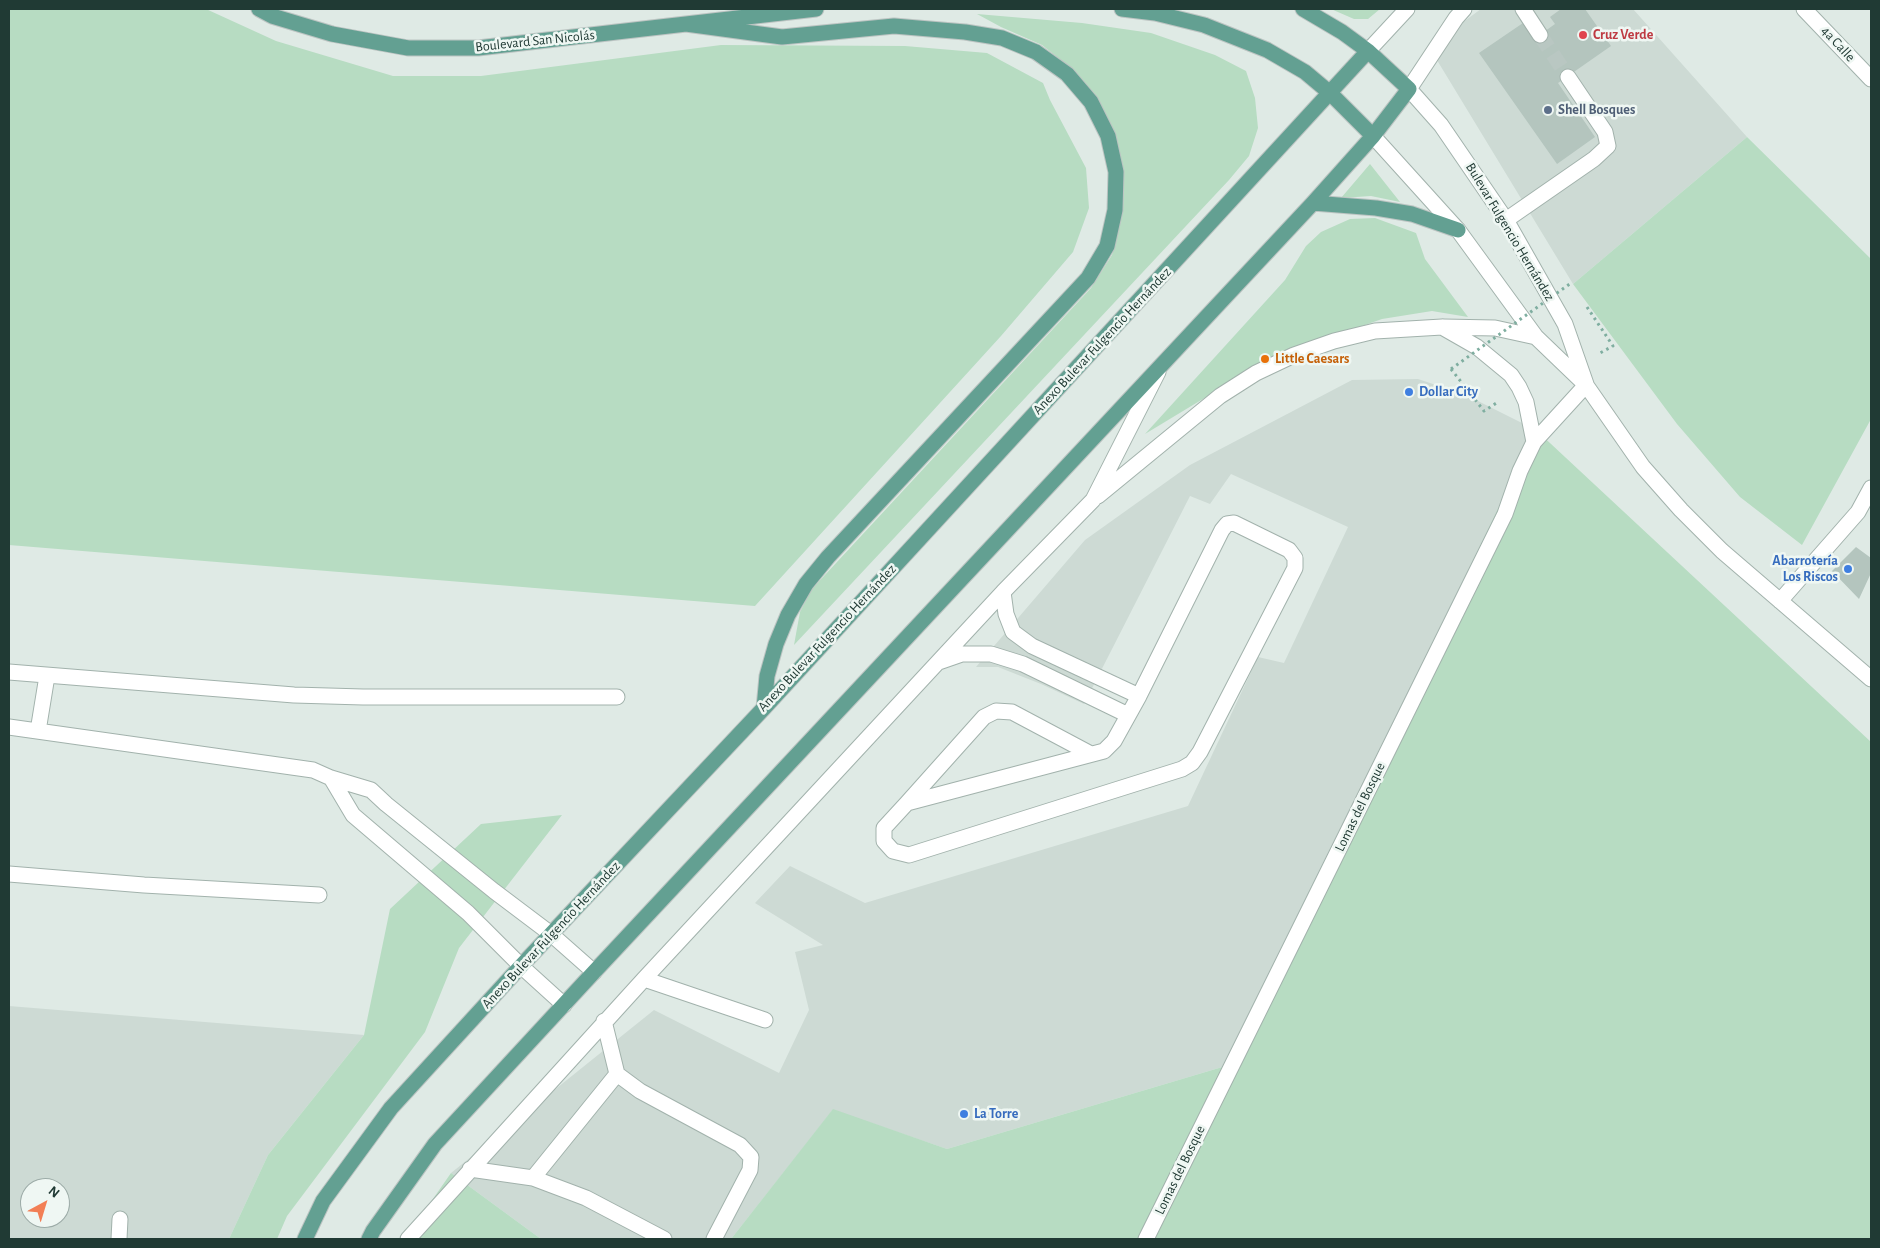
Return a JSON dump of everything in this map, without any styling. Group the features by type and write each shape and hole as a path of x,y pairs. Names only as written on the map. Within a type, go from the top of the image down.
{"main road":[{"name":"Boulevard San Nicolás","path":"259,9 272,16 332,34 408,48 478,48 816,9"},
{"path":"1122,9 1155,13 1204,25 1267,50 1305,72 1330,93"},
{"path":"1303,9 1342,32 1368,51"},
{"path":"686,24 782,37 894,26 965,32 1002,38 1036,52 1052,63 1067,74 1091,102 1108,136 1116,172 1115,210 1106,246 1088,278 828,557 806,584 788,615 776,644 767,676 764,708"},
{"name":"Anexo Bulevar Fulgencio Hernández","path":"305,1239 323,1201 391,1108 521,966 764,708 1368,51"},
{"name":"Bulevar Fulgencio Hernández","path":"1368,51 1409,89"},
{"path":"369,1239 435,1144 1314,203 1373,136 1409,89"},
{"name":"Bulevar Fulgencio Hernández","path":"1330,93 1373,136"},
{"path":"1314,203 1344,204 1412,214 1458,230"}],"street":[{"path":"1368,51 1407,9"},
{"path":"1409,89 1464,9"},
{"path":"1523,9 1540,35"},
{"name":"4a Calle","path":"1804,9 1821,15 1871,79"},
{"path":"1506,220 1594,159 1608,146 1605,132 1568,77"},
{"name":"Bulevar Fulgencio Hernández","path":"1409,89 1441,125 1506,220 1565,324 1586,385"},
{"name":"Bulevar Fulgencio Hernández","path":"1373,136 1458,230 1536,337 1586,385 1643,466 1681,510 1722,551 1871,679"},
{"path":"1442,326 1477,347 1511,375 1526,402 1534,442"},
{"path":"408,1239 604,1021 1003,592 1093,500 1220,396 1256,373 1294,355 1334,341 1375,331 1442,326 1495,328 1536,337"},
{"path":"1093,500 1160,368"},
{"name":"Lomas del Bosque","path":"1146,1239 1505,514 1520,471 1534,442 1586,385"},
{"path":"1780,601 1864,515 1871,488"},
{"path":"907,803 1090,754 1104,750 1114,741 1139,696 1222,530 1227,524 1234,522 1288,550 1295,558 1295,568 1200,752 1192,763 1182,769 909,855 893,851 884,841 884,828 984,717 996,711 1012,712 1090,754"},
{"path":"1003,592 1006,614 1013,632 1032,646 1139,696"},
{"path":"938,662 962,654 991,654 1023,664 1128,715"},
{"path":"9,672 294,695 363,697 617,697"},
{"path":"38,731 47,676"},
{"path":"9,727 313,770 330,778 372,790 386,804 494,891 551,934 594,972"},
{"path":"330,778 353,815 468,913 521,966 564,1005"},
{"path":"9,874 318,895"},
{"path":"644,978 764,1020"},
{"path":"604,1021 616,1074 640,1092 740,1145 751,1157 750,1170 714,1239"},
{"path":"533,1178 616,1074"},
{"path":"470,1169 533,1178 586,1198 664,1239"},
{"path":"119,1239 120,1219"}],"path":[{"path":"1498,402 1484,411 1451,369 1571,283 1576,291"},
{"path":"1582,299 1613,346"}],"shaded area":[{"path":"1481,9 1633,9 1747,137 1573,284 1429,47"},
{"path":"1418,379 1466,395 1536,430 1229,1065 947,1149 833,1110 731,1239 541,1239 451,1173 654,1010 779,1073 809,1010 795,952 823,945 755,903 790,866 865,903 1188,806 1258,657 1284,663 1348,527 1231,474 1210,504 1190,496 1084,704 998,667 976,667 1085,540 1190,465 1352,380"},
{"path":"9,1006 364,1035 268,1155 229,1239 9,1239"}],"green space":[{"path":"9,9 206,9 276,41 393,76 481,76 721,45 905,46 987,53 1043,83 1086,168 1089,208 1073,252 1001,336 755,606 9,545"},
{"path":"1331,9 1380,9 1368,19 1354,19"},
{"path":"977,14 1082,23 1151,33 1215,55 1246,71 1255,98 1258,128 1249,156 1229,180 794,645 800,612 811,590 1091,288 1112,255 1120,221 1122,170 1093,95 1066,64 1042,45"},
{"path":"1747,137 1871,259 1871,419 1802,545 1740,497 1677,424 1573,284"},
{"path":"1370,164 1400,202 1371,196 1341,198"},
{"path":"1375,218 1416,233 1425,259 1468,317 1432,311 1382,319 1316,342 1231,382 1145,434 1285,280 1306,246 1321,232 1350,219"},
{"path":"1536,430 1871,742 1871,1239 731,1239 833,1109 947,1149 1229,1065"},
{"path":"562,815 459,948 425,1032 287,1216 277,1239 229,1239 268,1155 364,1035 390,909 481,824"},
{"path":"451,1173 541,1239 405,1239"}],"building":[{"name":"Shell Bosques","path":"1561,9 1585,9 1611,46 1558,83 1595,137 1557,164 1479,53 1523,23 1534,39 1555,24 1550,17"},
{"path":"1856,547 1871,558 1871,573 1859,599 1832,571"}],"tunnel":[{"path":"1540,35 1568,77"}],"place":[{"name":"Cruz Verde","path":"1583,35"},
{"name":"Shell Bosques","path":"1548,110"},
{"name":"Little Caesars","path":"1265,359"},
{"name":"Dollar City","path":"1409,392"},
{"name":"Abarrotería Los Riscos","path":"1848,569"},
{"name":"La Torre","path":"964,1114"}]}
